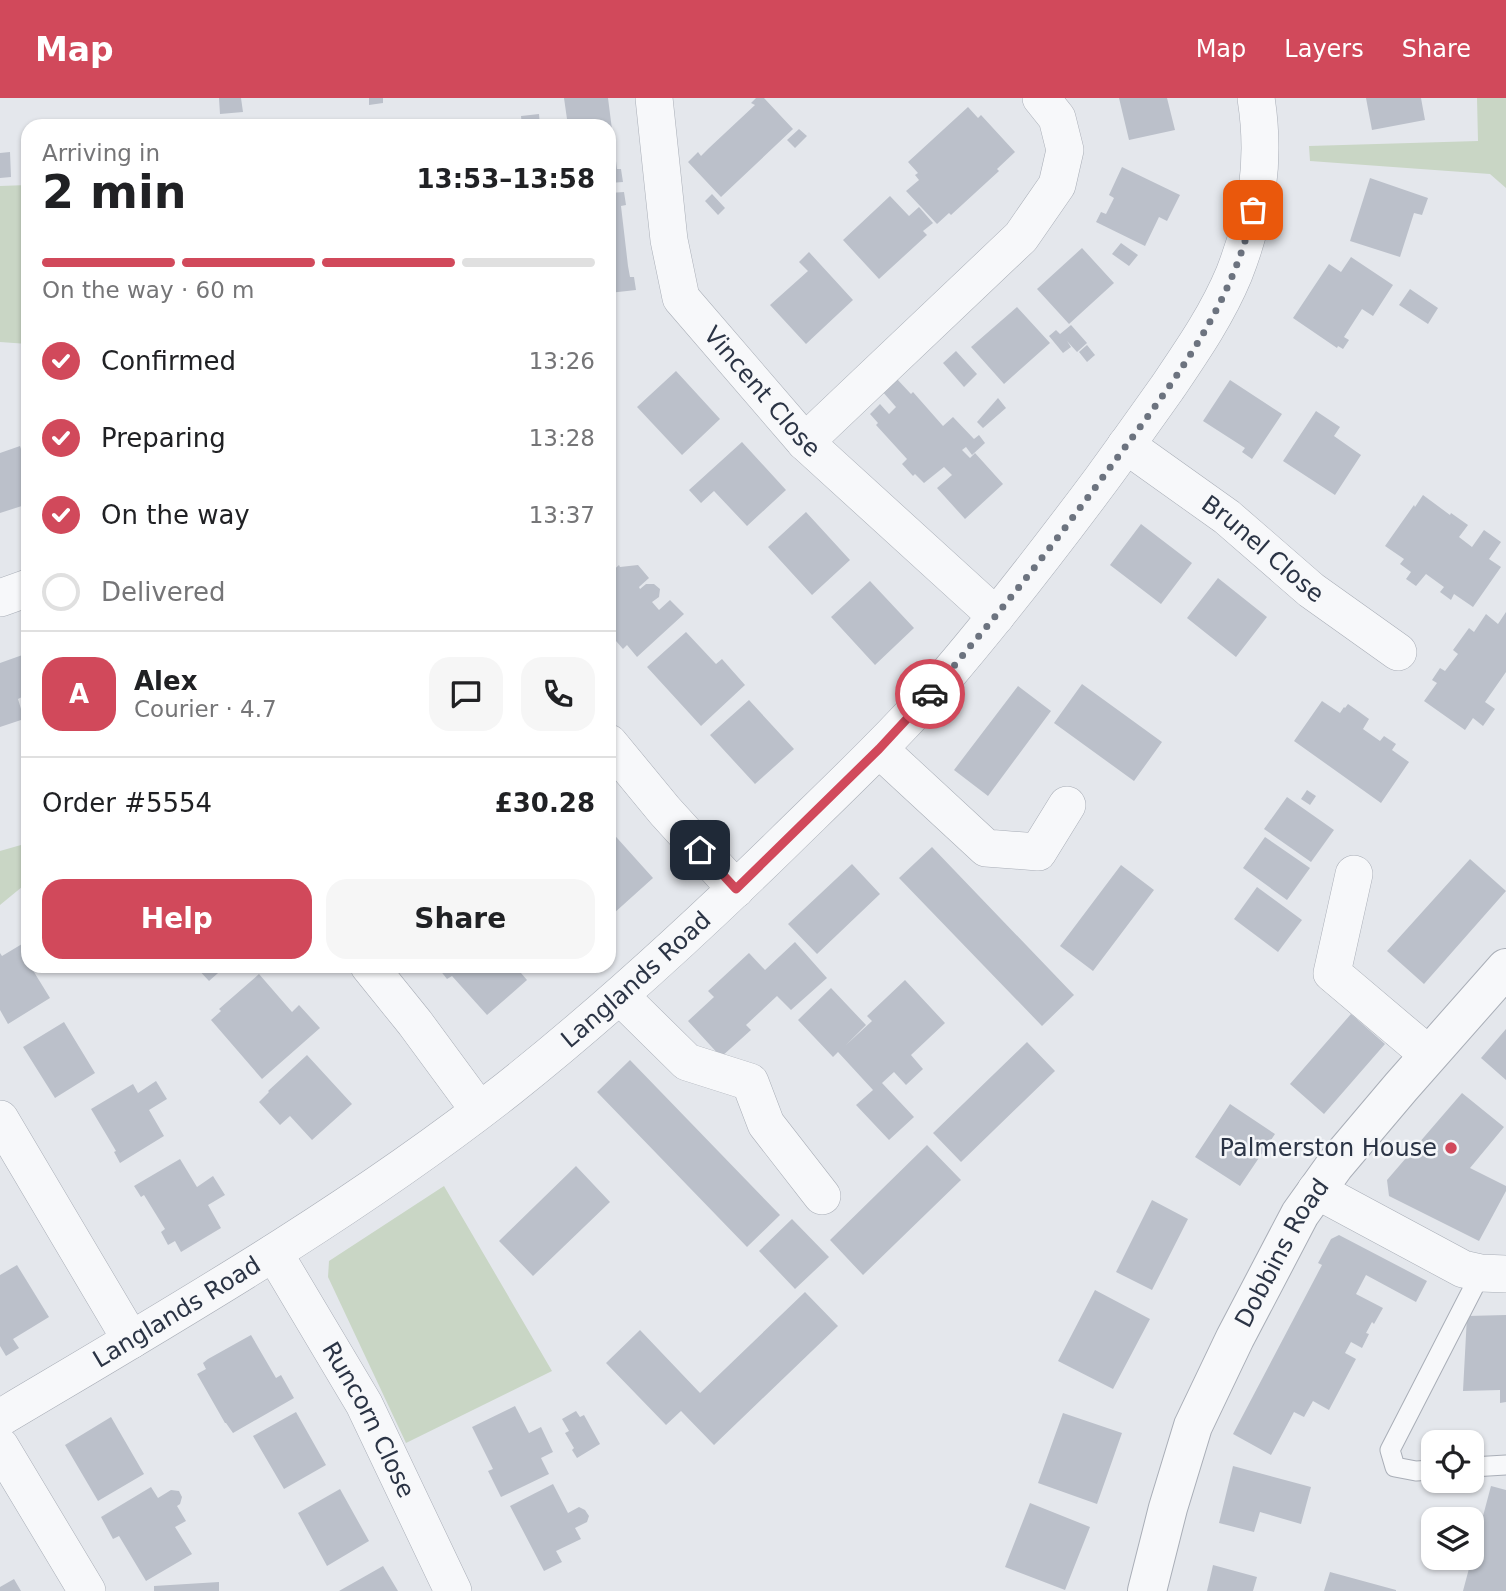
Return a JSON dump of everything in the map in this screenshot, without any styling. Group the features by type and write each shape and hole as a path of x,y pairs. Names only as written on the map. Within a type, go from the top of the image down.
{"street":[{"name":"Vincent Close","path":"654,98 669,240 681,299 805,442 996,616"},
{"path":"805,442 1021,237 1057,185 1065,149 1057,118 1041,98"},
{"name":"Langlands Road","path":"0,1418 274,1254 355,1200 507,1089 670,952 879,749 937,687 1054,544 1190,355 1214,316 1233,276 1248,234 1259,187 1261,127 1256,98"},
{"name":"Brunel Close","path":"1126,445 1227,517 1311,590 1398,652"},
{"path":"0,598 21,590"},
{"path":"879,749 986,848 1038,852 1067,805"},
{"path":"616,752 664,811 736,889"},
{"path":"1354,874 1332,973 1429,1055"},
{"name":"Dobbins Road","path":"1147,1591 1184,1451 1201,1404 1300,1214 1343,1155 1506,968"},
{"path":"375,973 479,1110"},
{"path":"620,996 687,1062 750,1082 766,1124 822,1196"},
{"path":"0,1119 131,1340"},
{"path":"1316,1190 1463,1269 1493,1274"},
{"name":"Runcorn Close","path":"274,1254 364,1404 453,1591"},
{"path":"0,1446 87,1591"}],"lane":[{"path":"1421,1471 1395,1467 1390,1450 1493,1274"},
{"path":"1484,1466 1506,1465"}],"green space":[{"path":"1477,98 1506,98 1506,188 1490,174 1310,161 1309,146 1478,141"},
{"path":"21,185 21,344 0,342 0,186"},
{"path":"21,845 21,888 0,905 0,851"},
{"path":"444,1186 552,1371 406,1443 328,1277 329,1261"}],"building":[{"path":"219,98 241,98 243,112 220,114"},
{"path":"369,98 383,98 383,103 369,105"},
{"path":"564,98 608,98 611,119 567,119"},
{"path":"756,98 764,98 793,129 721,197 688,162 698,152 701,156 755,105 751,103"},
{"path":"1119,98 1167,98 1175,130 1129,140"},
{"path":"1366,98 1421,98 1425,120 1372,130"},
{"path":"968,107 978,118 981,115 1015,152 997,169 999,171 951,215 949,213 937,224 906,191 919,180 915,175 918,173 908,162"},
{"path":"539,114 539,119 521,119 521,116"},
{"path":"799,129 807,136 795,148 787,140"},
{"path":"10,152 11,177 0,178 0,153"},
{"path":"616,161 617,169 621,169 623,182 616,182"},
{"path":"1122,167 1180,195 1167,221 1159,217 1145,246 1096,222 1101,212 1106,214 1114,198 1109,195"},
{"path":"1370,178 1428,198 1422,215 1414,213 1400,257 1350,241"},
{"path":"624,192 626,205 621,206 628,266 630,277 634,277 636,290 616,292 616,193"},
{"path":"712,194 725,208 718,215 705,201"},
{"path":"890,196 909,216 919,207 933,223 923,231 927,235 879,279 843,240"},
{"path":"1121,243 1138,255 1129,266 1112,254"},
{"path":"1082,248 1114,283 1069,324 1037,289"},
{"path":"809,252 853,300 806,344 770,305 808,271 799,262"},
{"path":"1351,257 1393,285 1373,316 1362,309 1344,337 1349,340 1343,349 1338,346 1337,348 1293,318 1329,264 1341,272"},
{"path":"1410,289 1438,308 1428,324 1399,305"},
{"path":"1017,307 1050,343 1004,384 971,347"},
{"path":"1071,325 1087,343 1077,352 1067,341 1071,347 1063,353 1049,336 1056,330 1060,334"},
{"path":"1087,345 1095,355 1087,362 1079,352"},
{"path":"956,351 977,374 964,387 943,363"},
{"path":"676,371 720,419 682,455 637,407"},
{"path":"896,378 911,394 913,392 943,426 953,417 974,439 979,435 985,443 972,455 966,447 962,450 970,458 975,453 1003,484 965,519 937,488 952,475 944,467 924,483 915,474 913,476 902,464 907,459 876,425 878,423 870,414 880,404 889,414 896,407 882,391"},
{"path":"1230,380 1282,414 1252,459 1242,452 1245,448 1203,421"},
{"path":"998,398 1006,408 983,428 977,422"},
{"path":"1316,411 1340,427 1334,436 1361,455 1335,495 1283,461"},
{"path":"742,442 786,490 747,526 714,491 701,503 689,490"},
{"path":"20,446 21,449 21,506 0,513 0,453"},
{"path":"1423,495 1468,525 1459,537 1472,547 1484,530 1501,542 1489,559 1501,567 1473,607 1454,594 1451,600 1440,592 1444,587 1426,574 1416,586 1406,579 1411,572 1400,564 1404,559 1385,546"},
{"path":"806,512 850,560 812,595 768,547"},
{"path":"1141,524 1192,563 1161,604 1110,565"},
{"path":"619,565 638,565 649,578 640,589 646,584 654,584 660,589 659,597 652,602 659,610 670,600 684,614 637,657 627,645 623,649 616,641 616,568"},
{"path":"1218,578 1267,617 1236,657 1187,618"},
{"path":"870,581 914,628 875,665 831,617"},
{"path":"1506,612 1506,672 1485,702 1495,709 1483,726 1473,718 1465,730 1424,701 1437,683 1432,680 1440,668 1445,671 1458,654 1453,650 1469,628 1474,632 1486,614 1498,624"},
{"path":"686,632 716,664 722,659 745,685 701,726 647,667"},
{"path":"21,656 21,698 18,699 21,720 0,727 0,663"},
{"path":"1082,684 1162,742 1134,781 1054,723"},
{"path":"1018,686 1051,711 988,796 954,770"},
{"path":"749,700 794,749 755,784 710,735"},
{"path":"1322,701 1340,713 1348,704 1358,711 1369,719 1363,729 1380,741 1384,736 1396,744 1392,750 1409,762 1381,803 1294,741"},
{"path":"1307,790 1316,796 1310,805 1301,799"},
{"path":"1287,797 1334,830 1311,862 1264,829"},
{"path":"616,837 653,878 616,911"},
{"path":"1265,837 1310,868 1287,900 1243,868"},
{"path":"932,847 1074,995 1042,1026 899,878"},
{"path":"1470,859 1506,891 1424,984 1387,951"},
{"path":"852,864 880,894 817,954 788,924"},
{"path":"1121,865 1154,890 1093,971 1060,946"},
{"path":"1257,887 1302,920 1278,952 1234,919"},
{"path":"795,942 827,978 791,1010 777,996 746,1025 751,1030 721,1057 688,1021 714,997 708,991 749,953 765,970"},
{"path":"21,945 21,973 35,973 50,998 8,1024 0,1010 0,953 2,956"},
{"path":"202,973 218,973 209,981"},
{"path":"442,973 521,973 527,980 487,1015 452,976 447,979"},
{"path":"259,974 292,1012 299,1005 320,1028 262,1079 211,1020 221,1011 219,1009"},
{"path":"905,980 945,1023 911,1055 923,1069 906,1085 894,1072 882,1083 914,1117 889,1140 856,1105 873,1090 838,1052 833,1057 798,1020 831,988 866,1025 846,1045 872,1021 867,1016"},
{"path":"1351,1014 1385,1044 1324,1114 1290,1084"},
{"path":"64,1022 95,1073 55,1098 23,1047"},
{"path":"1506,1029 1506,1080 1481,1058"},
{"path":"1027,1042 1055,1071 961,1162 933,1133"},
{"path":"307,1055 352,1104 312,1140 290,1116 280,1125 259,1102"},
{"path":"630,1060 780,1215 747,1247 597,1092"},
{"path":"156,1081 167,1099 149,1110 164,1136 120,1163 114,1152 116,1151 91,1109 133,1084 138,1093"},
{"name":"Palmerston House","path":"1462,1093 1504,1127 1470,1168 1506,1186 1506,1191 1479,1241 1389,1196 1387,1180"},
{"path":"1230,1104 1275,1134 1240,1186 1195,1157"},
{"path":"927,1145 961,1180 863,1275 830,1240"},
{"path":"180,1159 197,1187 213,1176 225,1195 208,1205 221,1228 181,1252 175,1241 168,1245 161,1232 165,1229 144,1195 141,1197 134,1186"},
{"path":"576,1166 610,1202 533,1276 499,1241"},
{"path":"1152,1200 1188,1219 1152,1290 1116,1272"},
{"path":"792,1219 829,1257 795,1289 759,1251"},
{"path":"1339,1235 1427,1281 1416,1302 1366,1275 1356,1294 1383,1308 1366,1333 1369,1334 1362,1348 1351,1342 1345,1353 1356,1359 1329,1410 1313,1401 1304,1417 1294,1412 1271,1455 1233,1434 1322,1265 1318,1263 1331,1239"},
{"path":"17,1265 49,1317 13,1339 19,1348 6,1356 0,1346 0,1275"},
{"path":"1095,1290 1150,1319 1113,1389 1058,1361"},
{"path":"805,1292 838,1326 714,1445 681,1411 666,1425 606,1363 640,1330 700,1393"},
{"path":"1506,1315 1506,1402 1500,1403 1500,1390 1463,1391 1467,1316"},
{"path":"251,1335 276,1378 281,1375 294,1398 233,1433 197,1374 206,1369 203,1363 208,1359"},
{"path":"515,1406 529,1433 541,1427 553,1452 541,1458 549,1474 501,1497 488,1471 493,1469 472,1427"},
{"path":"576,1411 580,1417 584,1415 600,1444 577,1458 565,1433 569,1431 562,1419"},
{"path":"296,1412 326,1465 284,1489 253,1436"},
{"path":"1063,1413 1122,1433 1097,1504 1038,1483"},
{"path":"111,1417 144,1474 98,1501 65,1445"},
{"path":"1233,1466 1311,1487 1301,1524 1260,1512 1254,1532 1219,1523"},
{"path":"553,1484 568,1513 579,1507 589,1516 587,1522 575,1528 581,1539 556,1551 562,1562 544,1571 510,1506"},
{"path":"1491,1486 1506,1490 1506,1591 1463,1591 1469,1570 1484,1570 1484,1512"},
{"path":"151,1487 158,1498 171,1490 179,1491 182,1497 177,1506 186,1521 175,1527 192,1554 146,1581 119,1536 113,1539 101,1517"},
{"path":"340,1489 369,1541 327,1566 298,1513"},
{"path":"1030,1503 1090,1527 1065,1590 1005,1567"},
{"path":"1213,1565 1257,1577 1253,1591 1207,1591"},
{"path":"383,1566 398,1591 339,1591"},
{"path":"1330,1572 1396,1590 1396,1591 1324,1591"},
{"path":"14,1579 21,1591 0,1591 0,1587"},
{"path":"219,1582 219,1591 154,1591 154,1586"}],"way so far":[{"path":"930,694 1054,544 1190,355 1214,316 1233,276 1248,234 1253,210"}],"place":[{"name":"Palmerston House","path":"1451,1148"}],"route":[{"path":"700,850 736,889 879,749 930,694"}]}
